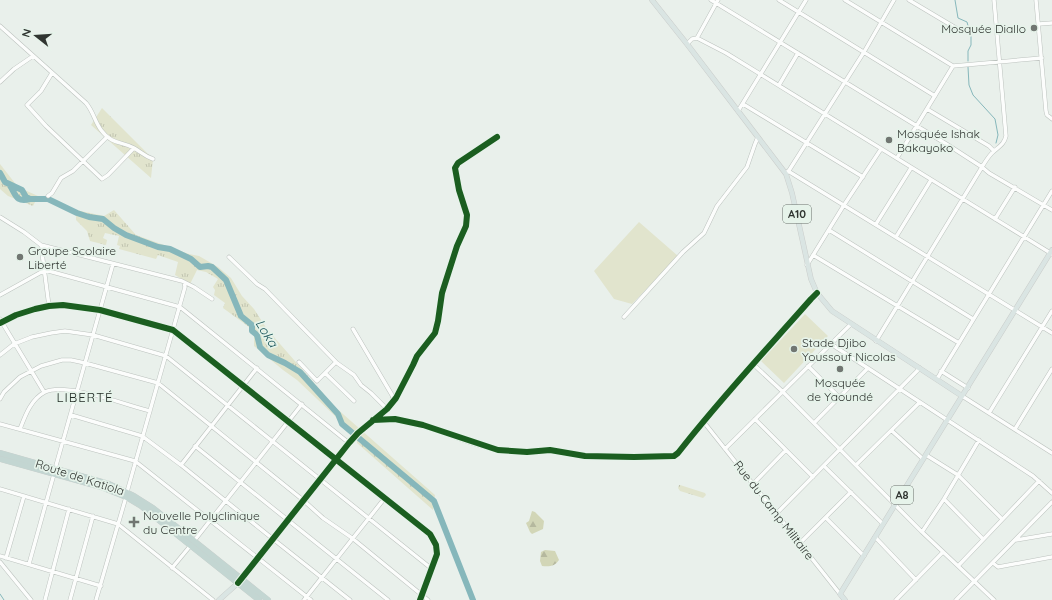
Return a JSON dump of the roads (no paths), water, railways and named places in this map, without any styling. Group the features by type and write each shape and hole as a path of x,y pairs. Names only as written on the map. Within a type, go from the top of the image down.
{"highway":[{"name":"Route de Katiola","path":"0,453 101,487 127,494 240,581 268,600"},
{"name":"Route de Katiola","path":"0,459 55,471"},
{"name":"Route de Katiola","path":"240,581 259,600"}],"main road":[{"name":"A10","path":"652,0 787,173 807,265 817,293 832,311 962,396"},
{"name":"A8","path":"840,594 1051,252"},
{"path":"219,600 240,581"},
{"name":"Rue du Camp Militaire","path":"840,594 845,600"}],"street":[{"path":"711,0 717,2 917,126 989,173 1052,210"},
{"path":"779,0 935,96"},
{"path":"738,111 806,0"},
{"path":"845,0 953,66 1042,58"},
{"path":"894,0 882,23 787,173 876,224 988,295 1052,333"},
{"path":"909,0 961,31"},
{"path":"876,340 982,167 994,151 1003,144 1006,136 994,0"},
{"path":"1036,0 1046,111 1047,115 1052,119"},
{"path":"697,38 717,2"},
{"path":"1039,24 1052,23"},
{"path":"0,26 86,103 98,125 107,137 119,144 134,148 142,154 153,158"},
{"path":"687,44 692,39 697,38 726,53 897,158 930,180 1051,252"},
{"path":"778,85 798,53"},
{"path":"0,82 14,69 33,56"},
{"path":"897,158 953,66"},
{"path":"52,73 41,91 27,105 46,126 102,179 108,175 134,148"},
{"path":"743,104 862,176"},
{"path":"927,109 989,146 994,151"},
{"path":"48,196 56,188 61,178 73,171 107,137"},
{"path":"240,581 349,443 394,401 413,365 416,356 435,334 442,293 457,246 466,226 467,215 458,190 455,168 458,163 496,137"},
{"path":"624,317 684,252 704,233 717,206 747,167 758,137"},
{"path":"807,265 862,176 881,149"},
{"path":"876,224 911,168"},
{"path":"896,237 930,180"},
{"path":"995,219 1015,187"},
{"path":"937,379 1052,191"},
{"path":"0,217 41,245 184,282 212,299"},
{"path":"829,230 973,319"},
{"path":"41,245 49,306"},
{"path":"813,255 958,343"},
{"path":"229,257 257,284 265,289 336,362 354,375 361,385 387,409"},
{"path":"29,564 113,264"},
{"path":"0,295 45,270 180,307 349,443"},
{"path":"96,600 180,307 185,287 184,282"},
{"path":"373,420 395,419 422,425 498,450 527,452 550,450 585,456 675,456 703,421 810,299 817,293"},
{"path":"44,392 0,321 49,306 63,305 100,310 173,330 430,534 437,550 432,569 420,600"},
{"path":"989,413 1052,311"},
{"path":"725,449 851,324"},
{"path":"352,329 392,395 394,401"},
{"path":"0,355 14,344 32,337 51,332 65,331 93,335 166,356 432,569"},
{"path":"831,344 948,419 1039,481 1052,493"},
{"path":"0,399 12,384 20,377 51,362 62,360 85,363 158,383 303,500 325,520 352,538 428,600"},
{"path":"299,362 317,381 336,362"},
{"path":"753,364 782,391 922,532 994,600"},
{"path":"808,366 839,397"},
{"path":"181,465 257,368"},
{"path":"814,423 868,368"},
{"path":"776,514 920,368"},
{"path":"1015,429 1052,370"},
{"path":"941,371 968,388"},
{"path":"325,373 354,401"},
{"path":"20,429 29,408 44,392 57,390 77,391 150,411"},
{"path":"962,396 1052,453"},
{"path":"856,466 920,402"},
{"path":"172,568 302,404"},
{"path":"70,415 142,436 181,465 350,600"},
{"path":"755,419 813,477"},
{"name":"Rue du Camp Militaire","path":"703,421 840,594"},
{"path":"0,424 135,461 305,598 311,600"},
{"path":"892,431 925,457 958,475 1002,519"},
{"path":"922,532 944,499 979,440"},
{"path":"195,446 388,600"},
{"path":"753,484 786,450"},
{"path":"824,466 883,524"},
{"path":"958,566 1039,481"},
{"path":"0,491 47,502 118,524 213,600"},
{"path":"800,543 851,492"},
{"path":"6,558 24,496"},
{"path":"305,598 384,498"},
{"path":"944,499 983,539"},
{"path":"956,600 1052,502"},
{"path":"45,600 69,509"},
{"path":"70,600 93,516"},
{"path":"826,518 864,556"},
{"path":"1015,540 1052,534"},
{"path":"875,537 916,580"},
{"path":"897,600 943,552"},
{"path":"0,556 100,586"},
{"path":"993,563 998,567 1052,557"},
{"path":"0,562 31,600"}],"waterway":[{"path":"955,0 958,18 967,22 971,37 971,45 968,51 968,61"},
{"path":"968,67 969,85 973,95 995,119 998,135 996,143"},
{"name":"Loka","path":"0,173 5,182 22,190 26,197 30,199 48,199 77,213 103,219 126,235 158,247 170,249 191,259 200,267 212,267 226,280 241,316 252,325 252,331 257,335 260,347 268,355 300,372 338,414 342,424 434,501 473,600"},
{"path":"9,184 16,197 21,200 30,199"},
{"path":"0,594 4,600"}],"place":[{"name":"Mosquée Diallo","path":"1034,28"},
{"name":"Mosquée Ishak Bakayoko","path":"889,140"},
{"name":"Groupe Scolaire Liberté","path":"20,257"},
{"name":"Stade Djibo Youssouf Nicolas","path":"794,349"},
{"name":"Mosquée de Yaoundé","path":"840,369"},
{"name":"Nouvelle Polyclinique du Centre","path":"134,522"}],"district":[{"name":"LIBERTÉ","path":"85,397"}]}
